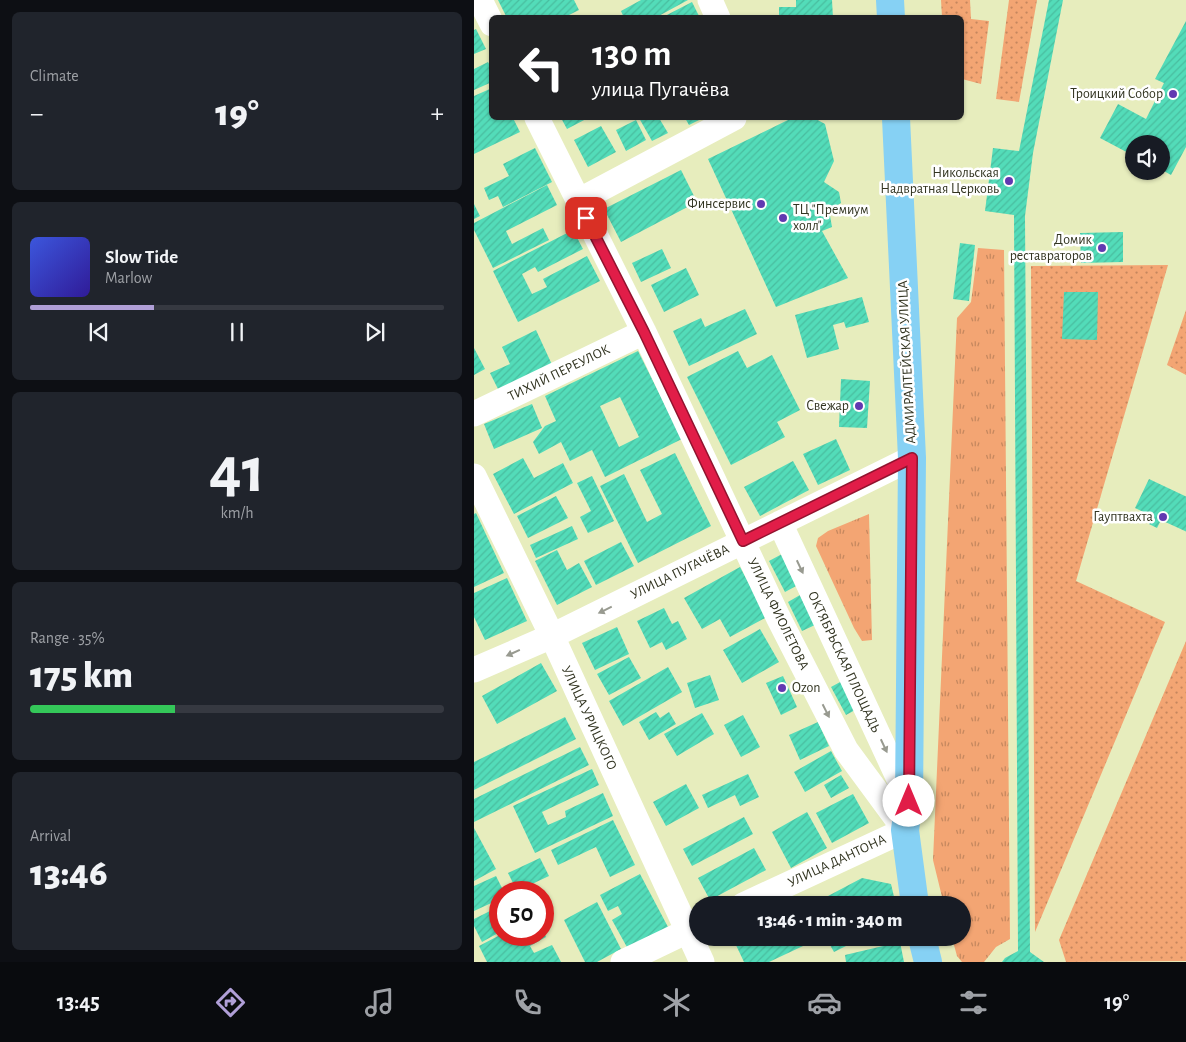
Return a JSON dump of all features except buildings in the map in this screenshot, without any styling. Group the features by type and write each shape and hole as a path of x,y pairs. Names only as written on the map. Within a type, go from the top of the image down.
{"main road":[{"path":"890,0 891,15"},
{"name":"АДМИРАЛТЕЙСКАЯ УЛИЦА","path":"896,120 912,458 909,801 905,830 914,896"},
{"path":"924,946 928,962"}],"street":[{"path":"480,0 489,18"},
{"path":"710,0 717,15"},
{"name":"УЛИЦА ФИОЛЕТОВА","path":"538,120 644,332 778,617 846,750 905,830"},
{"path":"578,202 730,120"},
{"name":"ТИХИЙ ПЕРЕУЛОК","path":"474,414 644,332"},
{"name":"УЛИЦА ПУГАЧЁВА","path":"474,670 552,636 912,458"},
{"name":"УЛИЦА УРИЦКОГО","path":"474,476 689,922"},
{"name":"ОКТЯБРЬСКАЯ ПЛОЩАДЬ","path":"780,523 909,801"},
{"name":"УЛИЦА ДАНТОНА","path":"762,896 905,830"},
{"path":"623,962 689,929"},
{"name":"УЛИЦА УРИЦКОГО","path":"697,946 702,962"}],"green space":[{"path":"941,0 970,0 971,19 989,21 981,84 964,80 964,15 942,15"},
{"path":"1009,0 1037,0 1019,102 996,99"},
{"path":"978,248 1004,250 1010,939 996,947 984,962 962,962 957,956 954,946 971,946 971,896 942,896 933,860 957,318 971,302"},
{"path":"1168,265 1076,581 1165,622 1035,932 1031,266"},
{"path":"1186,310 1186,375 1167,365"},
{"path":"869,514 872,640 862,641 854,628 816,546 818,538 828,531"},
{"path":"1186,641 1186,961 1066,962 1059,940"}],"place":[{"name":"Троицкий Собор","path":"1173,94"},
{"name":"Никольская Надвратная Церковь","path":"1009,181"},
{"name":"Финсервис","path":"761,204"},
{"name":"ТЦ \"Премиум холл\"","path":"783,218"},
{"name":"Домик реставраторов","path":"1102,248"},
{"name":"Свежар","path":"859,406"},
{"name":"Гауптвахта","path":"1163,517"},
{"name":"Ozon","path":"782,688"}],"route":[{"path":"586,218 644,332 743,541 873,475 912,458 909,801"}]}
